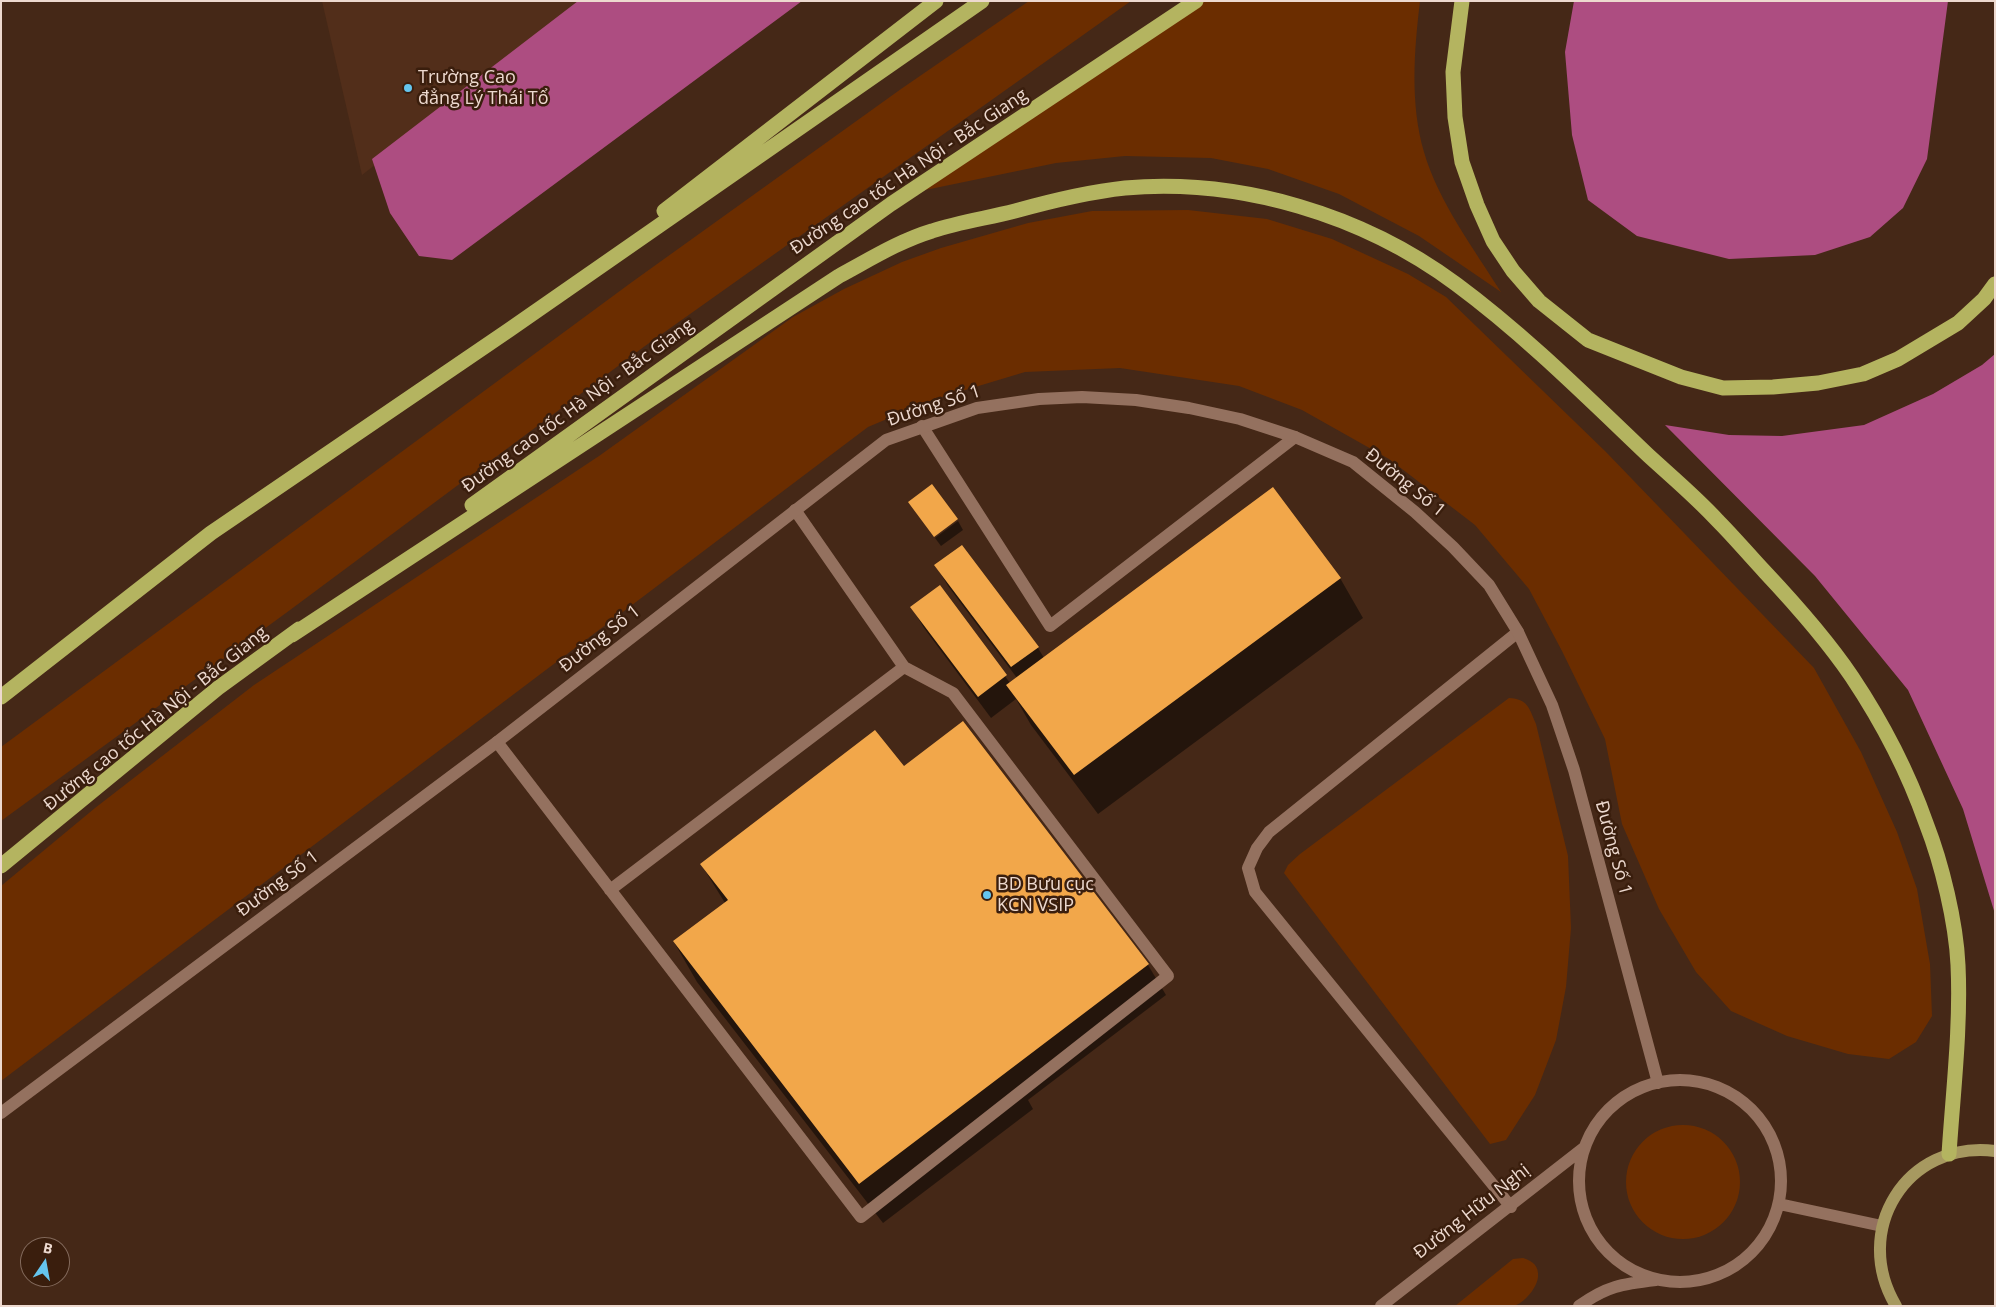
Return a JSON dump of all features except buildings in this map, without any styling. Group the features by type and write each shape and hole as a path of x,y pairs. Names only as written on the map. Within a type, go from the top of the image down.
{"highway":[{"path":"509,330 936,1"},
{"path":"1,697 211,533 509,330 982,1"},
{"name":"Đường cao tốc Hà Nội - Bắc Giang","path":"1,866 218,688 292,634 891,204 1196,1"},
{"path":"1462,1 1453,72 1455,117 1462,162 1477,205 1493,240 1513,271 1539,301 1588,340 1681,377 1723,388 1773,387 1818,383 1863,374 1898,359 1958,323 1984,299 1995,284"},
{"path":"292,634 839,276 914,238 931,231 1074,196 1123,188 1166,186 1205,188 1294,205 1332,217 1412,256 1456,284 1557,368 1716,518 1797,606 1850,675 1894,750 1919,804 1935,852 1951,920 1958,960 1958,1004 1949,1154"}],"main road":[{"path":"1894,1303 1881,1269 1879,1240 1882,1226 1893,1199 1911,1176 1922,1167 1949,1154 1994,1147"}],"street":[{"name":"Đường Số 1","path":"1,1113 497,742 886,440 977,408 1039,399 1082,396 1136,400 1189,408 1240,419 1296,437 1353,462 1415,512 1453,547 1488,585 1518,632 1552,705 1574,770 1658,1083"},
{"path":"922,426 1050,626 1296,437"},
{"path":"497,742 861,1217 1168,976 953,693 904,667 795,510"},
{"path":"1510,1206 1254,892 1248,868 1257,848 1269,832 1518,632"},
{"path":"610,890 904,667"},
{"path":"1579,1306 1606,1289 1626,1283 1692,1280 1708,1277 1736,1264 1759,1244 1768,1231 1779,1204 1781,1176 1780,1163 1772,1137 1757,1115 1736,1097 1712,1085 1685,1080 1658,1083 1634,1091 1613,1105 1596,1124 1585,1147 1580,1171 1580,1196 1587,1219 1599,1241 1616,1258 1638,1272 1661,1280"},
{"name":"Đường Hữu Nghị","path":"1382,1306 1585,1147"},
{"path":"1779,1204 1882,1226"}],"shaded area":[{"name":"Trường Cao đẳng Lý Thái Tổ","path":"322,1 585,1 362,175"},
{"path":"578,1 802,1 452,260 419,256 390,213 372,159"},
{"path":"1029,1 1131,1 645,346 286,613 1,821 1,747 632,282 901,89"},
{"path":"1186,1 1420,1 1415,58 1415,96 1424,152 1430,170 1447,206 1501,292 1419,236 1339,194 1268,169 1211,158 1125,156 1056,163 906,194"},
{"path":"1574,1 1948,1 1927,159 1903,208 1870,237 1815,255 1729,259 1637,236 1588,200 1572,135 1565,52"},
{"path":"1188,210 1267,219 1332,239 1408,274 1446,297 1606,452 1814,668 1861,752 1897,832 1917,889 1930,964 1932,1016 1916,1042 1889,1059 1848,1054 1787,1036 1731,1011 1696,972 1659,909 1622,824 1605,739 1562,651 1529,589 1475,525 1389,459 1302,410 1239,386 1120,368 1025,372 932,400 868,427 1,1081 1,886 95,808 254,685 599,456 793,317 844,289 902,262 941,248 1028,223 1092,211"},
{"path":"1995,354 1995,914 1963,809 1908,690 1815,576 1665,425 1729,435 1782,436 1864,425 1933,394 1982,365"},
{"path":"1509,698 1524,702 1536,724 1568,856 1571,928 1566,987 1556,1040 1535,1095 1506,1140 1490,1144 1284,873 1288,865 1300,854"},
{"path":"1683,1125 1705,1130 1723,1142 1735,1160 1740,1182 1735,1204 1723,1222 1705,1234 1683,1239 1661,1234 1643,1222 1631,1204 1626,1182 1631,1160 1643,1142 1661,1130"},
{"path":"1523,1258 1535,1264 1538,1277 1533,1290 1522,1302 1514,1306 1455,1306 1513,1259"}],"place":[{"name":"Trường Cao đẳng Lý Thái Tổ","path":"408,88"},
{"name":"BD Bưu cục KCN VSIP","path":"987,895"}]}
